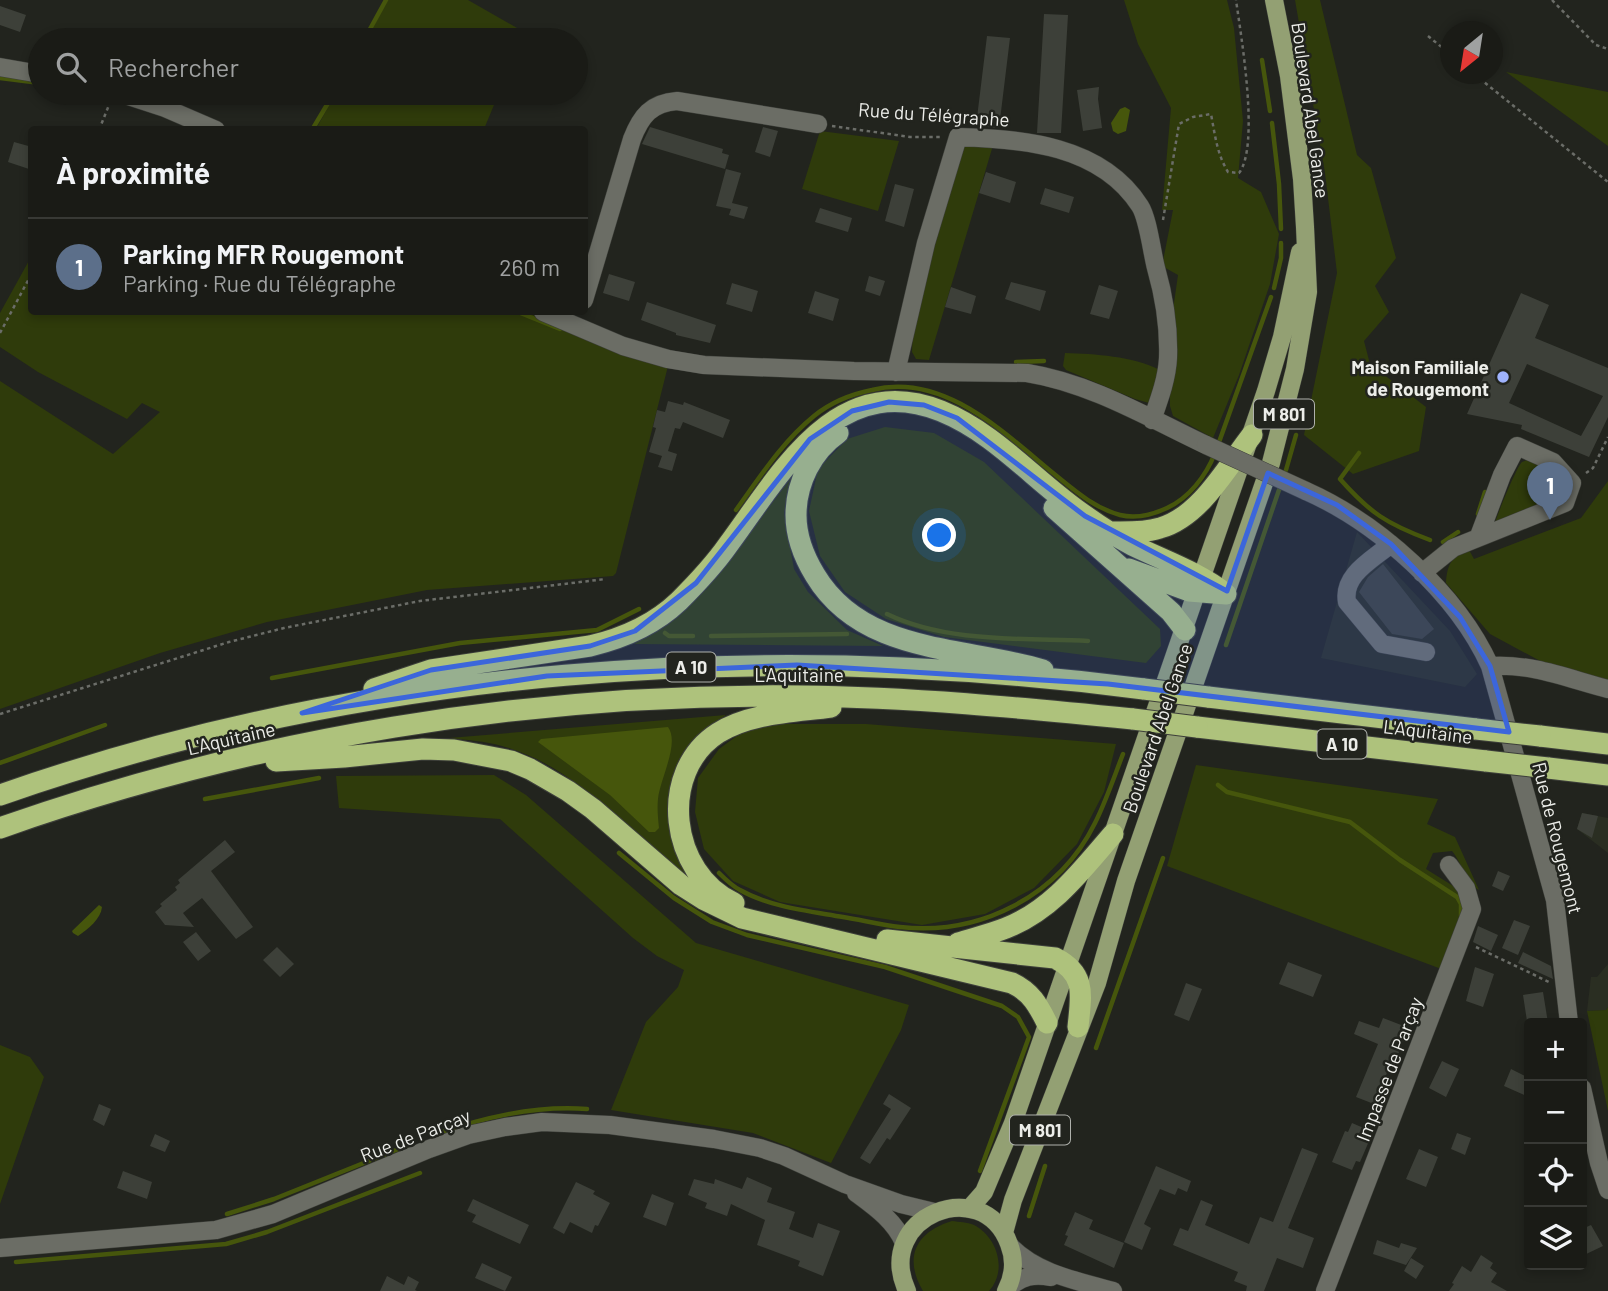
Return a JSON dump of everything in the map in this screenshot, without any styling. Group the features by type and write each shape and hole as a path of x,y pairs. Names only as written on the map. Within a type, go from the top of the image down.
{"highway":[{"path":"302,713 431,670 590,646 635,631 656,619 696,583 810,439 838,417 870,404 889,402 923,405 957,418 989,438 1070,505 1200,585"},
{"path":"1082,682 1014,661 912,643 877,631 847,611 825,590 808,563 796,518 799,490 804,475 821,448 845,428 881,415 905,414 952,428 983,446 1171,612 1185,630"},
{"path":"1110,531 1148,531 1180,519 1206,496 1252,435"},
{"path":"1117,565 1226,594"},
{"name":"L'Aquitaine","path":"0,796 123,756 302,713 487,682 672,667 859,666 1082,682 1608,744"},
{"name":"L'Aquitaine","path":"0,828 132,786 218,763 369,732 551,707 736,696 885,698 981,704 1133,719 1608,775"},
{"path":"885,698 752,719 714,736 699,751 683,779 678,805 680,830 691,861 705,881 722,896 767,915 838,931 918,944 1055,958 1068,965 1080,986 1079,1027"},
{"path":"218,763 344,757 423,749 454,750 511,761 568,791 681,884 724,910 764,925 1012,983 1034,998 1047,1023"},
{"path":"948,946 1006,928 1040,909 1066,888 1112,834"}],"main road":[{"name":"Boulevard Abel Gance","path":"1007,1240 1013,1200 1097,983 1126,881 1271,463 1295,369 1308,292 1305,227 1289,76 1274,0"},
{"name":"Boulevard Abel Gance","path":"969,1209 980,1197 993,1172 1013,1123 1252,435 1282,337 1305,227"},
{"path":"907,1291 901,1268 904,1243 919,1222 933,1212 951,1208 969,1209 992,1220 1007,1240"},
{"name":"M 801","path":"1007,1240 1013,1267 1007,1289"}],"street":[{"path":"0,67 28,72"},
{"path":"588,287 632,139 639,120 652,107 663,102 677,101 818,124"},
{"path":"148,105 165,108 207,126"},
{"path":"896,372 926,243 958,137"},
{"name":"Rue du Télégraphe","path":"958,137 1052,147 1080,156 1112,175 1143,212 1162,290 1168,346 1165,377 1152,420"},
{"path":"558,315 579,319 623,346 675,361 704,365 896,372 1027,373 1076,384 1337,505 1358,518 1422,573 1480,643 1490,666 1534,669 1608,689"},
{"path":"1422,573 1453,548 1565,503 1572,484 1553,462 1517,446 1502,475 1479,536"},
{"path":"1391,544 1350,578 1347,602 1382,644 1426,652"},
{"name":"Rue de Rougemont","path":"1490,666 1550,875 1559,922 1568,1018"},
{"name":"Impasse de Parçay","path":"1325,1291 1472,909 1472,903 1460,877 1449,865"},
{"path":"1587,1111 1598,1163 1608,1190"},
{"name":"Rue de Parçay","path":"0,1248 216,1230 273,1214 468,1135 542,1122 610,1125 760,1148 845,1184 933,1212"},
{"name":"Rue de Parçay","path":"845,1184 890,1221 904,1243"},
{"path":"1007,1240 1036,1266 1072,1280 1113,1291"},
{"path":"1007,1289 1025,1276 1072,1280"}],"path":[{"path":"1162,231 1179,124 1193,117 1211,114 1216,144 1228,172 1239,173 1245,165 1248,142 1247,81 1236,0"},
{"path":"1552,0 1596,45 1608,49"},
{"path":"1428,36 1440,45"},
{"path":"1486,84 1608,182"},
{"path":"101,126 111,105"},
{"name":"Rue du Télégraphe","path":"818,124 910,137 958,137"},
{"path":"0,333 28,280"},
{"path":"1572,484 1592,468 1608,437"},
{"path":"0,714 229,642 284,628 421,601 606,579"},
{"path":"1461,940 1565,990"}],"highlighted area":[{"path":"889,402 924,405 957,418 1085,516 1227,591 1268,473 1337,505 1391,544 1460,617 1490,666 1509,732 1108,684 797,665 547,676 302,713 431,670 590,646 635,631 696,583 810,439 852,411"}],"shaded area":[{"path":"388,0 468,0 517,28 373,28"},
{"path":"1124,0 1227,0 1234,28 1243,121 1238,178 1261,192 1279,234 1270,284 1239,375 1213,438 1173,416 1170,406 1177,351 1172,317 1178,275 1162,266 1173,210 1162,210 1171,108 1138,44"},
{"path":"1295,0 1320,0 1357,155 1371,168 1396,258 1375,286 1389,312 1364,341 1370,364 1426,407 1419,451 1353,474 1304,435 1337,273 1325,173"},
{"path":"1506,72 1608,92 1608,146"},
{"path":"329,105 494,105 485,126 318,126"},
{"path":"1125,107 1130,110 1126,131 1118,134 1113,131 1111,123 1120,109"},
{"path":"820,131 899,141 878,211 802,189"},
{"path":"994,142 929,360 916,359 912,352 913,321 964,144"},
{"path":"28,262 28,315 540,315 668,366 616,573 613,576 427,590 267,622 160,653 0,709 0,381 113,454 160,412 142,403 127,419 38,372 0,347 0,313"},
{"path":"1065,353 1126,359 1160,370 1149,403 1066,370 1063,366"},
{"path":"885,427 934,433 984,462 1160,629 1161,646 1146,663 944,637 886,619 845,592 820,556 809,511 818,469 847,439"},
{"path":"1533,459 1561,479 1555,500 1495,523 1519,465 1523,461"},
{"path":"792,477 784,513 794,569 808,592 847,630 883,646 634,644 708,586"},
{"path":"1608,481 1608,682 1542,662 1490,634 1446,583 1449,566 1463,551 1468,548 1474,559 1581,518"},
{"path":"1357,532 1450,631 1477,674 1465,687 1321,658"},
{"path":"726,715 702,734 681,761 697,884 582,787 557,771 531,756 502,746 449,738"},
{"path":"782,724 866,724 1116,744 1104,792 1077,844 1034,888 985,914 922,925 780,902 733,881 704,849 695,812 698,778 719,749 745,730"},
{"path":"668,727 672,742 671,752 659,791 659,828 655,832 649,832 610,795 538,742 541,739"},
{"path":"1196,765 1438,799 1427,824 1455,837 1479,890 1471,883 1452,851 1433,853 1426,869 1458,889 1468,913 1444,970 1167,866"},
{"path":"494,775 526,795 696,943 909,1005 901,1030 831,1163 753,1133 611,1110 646,1022 678,987 684,970 657,956 633,938 500,819 339,808 336,776"},
{"path":"1582,813 1608,818 1608,853 1577,829"},
{"path":"99,905 102,907 101,911 93,923 78,936 73,933 72,931"},
{"path":"1608,964 1608,1007 1606,1010 1587,1011 1591,977 1597,977"},
{"path":"1608,1007 1608,1111 1587,1011 1606,1010"},
{"path":"0,1045 30,1057 44,1077 0,1204"},
{"path":"952,1221 974,1225 989,1237 994,1246 999,1264 998,1274 989,1291 923,1291 914,1267 917,1247 929,1232"}],"building":[{"path":"0,6 26,15 20,32 0,25"},
{"path":"1044,14 1068,15 1061,133 1037,133"},
{"path":"987,36 1010,38 999,128 976,126"},
{"path":"1099,87 1102,128 1083,131 1077,90"},
{"path":"650,127 723,149 722,153 729,155 725,169 642,144"},
{"path":"763,127 778,131 770,157 755,152"},
{"path":"14,142 28,146 28,169 8,162"},
{"path":"726,169 741,173 732,203 748,207 744,219 729,215 731,209 716,206"},
{"path":"986,172 1016,182 1010,203 979,193"},
{"path":"895,184 914,189 904,227 885,221"},
{"path":"1045,188 1074,197 1069,213 1040,204"},
{"path":"820,208 852,218 848,232 815,222"},
{"path":"609,274 635,282 629,301 603,293"},
{"path":"869,276 885,281 880,296 865,291"},
{"path":"1011,282 1046,291 1040,311 1005,299"},
{"path":"732,283 758,291 752,312 726,304"},
{"path":"1099,285 1118,291 1109,319 1090,314"},
{"path":"951,287 976,296 971,314 945,307"},
{"path":"815,291 839,299 833,321 808,313"},
{"path":"1521,293 1549,305 1535,338 1608,368 1608,417 1589,457 1521,429 1522,425 1467,414","holes":["1527,364 1603,396 1581,436 1509,403"]},
{"path":"647,302 716,325 710,343 676,335 641,320"},
{"path":"668,401 683,405 684,402 730,420 723,438 683,422 680,429 675,428 668,451 677,454 672,471 658,467 662,456 649,452 656,428 653,427 657,410 665,412"},
{"path":"1383,564 1434,629 1422,639 1392,634 1359,592 1368,577"},
{"path":"1582,813 1598,816 1592,838 1577,829"},
{"path":"225,840 235,852 211,871 253,927 236,939 202,898 183,913 194,927 165,925 155,912 162,906 160,904 177,890 175,887 180,883 178,880"},
{"path":"1498,871 1510,876 1503,891 1492,886"},
{"path":"1514,920 1530,926 1518,955 1502,948"},
{"path":"1478,926 1498,935 1491,951 1473,942"},
{"path":"196,932 211,951 198,961 183,942"},
{"path":"277,947 294,964 280,977 263,960"},
{"path":"1523,952 1551,966 1553,979 1518,963"},
{"path":"1288,962 1322,975 1313,997 1279,984"},
{"path":"1475,967 1494,974 1483,1007 1466,1001"},
{"path":"1186,983 1202,989 1189,1021 1174,1015"},
{"path":"1543,992 1547,1018 1527,1018 1523,995"},
{"path":"1383,1018 1409,1028 1374,1104 1356,1097 1378,1044 1354,1034 1359,1021 1379,1028"},
{"path":"1442,1061 1459,1069 1446,1097 1429,1088"},
{"path":"1511,1069 1524,1076 1524,1095 1504,1086"},
{"path":"889,1094 911,1108 870,1164 860,1158 891,1109 883,1104"},
{"path":"99,1104 111,1109 104,1126 93,1120"},
{"path":"1352,1123 1373,1132 1360,1162 1356,1161 1352,1170 1332,1162 1345,1131 1348,1132"},
{"path":"1457,1133 1471,1138 1465,1155 1451,1149"},
{"path":"155,1134 170,1141 165,1152 150,1146"},
{"path":"1302,1148 1318,1154 1288,1228 1314,1238 1303,1268 1277,1258 1264,1291 1246,1291 1247,1286 1234,1281 1238,1272 1173,1245 1180,1228 1188,1231 1201,1200 1213,1205 1205,1225 1249,1244 1260,1217 1273,1222"},
{"path":"1419,1149 1438,1157 1426,1187 1406,1179"},
{"path":"1156,1166 1191,1181 1187,1192 1178,1188 1175,1195 1160,1189 1144,1224 1151,1228 1142,1250 1124,1242"},
{"path":"123,1171 152,1182 147,1199 117,1188"},
{"path":"747,1177 772,1188 767,1202 795,1212 789,1229 813,1238 818,1223 840,1231 823,1276 798,1266 800,1261 757,1245 765,1220 731,1204 727,1216 705,1208 707,1203 688,1195 694,1179 714,1184 715,1179 742,1189"},
{"path":"576,1182 595,1191 593,1194 610,1203 592,1233 570,1222 564,1234 553,1228"},
{"path":"652,1194 674,1203 666,1226 643,1217"},
{"path":"473,1199 529,1225 520,1244 472,1222 476,1215 467,1211"},
{"path":"1075,1212 1093,1220 1089,1229 1124,1243 1114,1268 1064,1245 1068,1236 1065,1235"},
{"path":"1591,1225 1603,1246 1587,1254 1587,1227"},
{"path":"1377,1240 1399,1248 1401,1243 1417,1248 1406,1265 1373,1254"},
{"path":"1481,1255 1493,1263 1490,1268 1497,1273 1491,1282 1507,1291 1449,1291 1462,1266 1471,1272"},
{"path":"1411,1258 1424,1266 1416,1279 1404,1271"},
{"path":"482,1263 512,1277 505,1291 475,1278"},
{"path":"387,1276 404,1285 408,1276 419,1282 415,1290 417,1291 380,1291"}],"waterway":[{"path":"371,28 386,0"},
{"path":"1262,60 1270,111"},
{"path":"0,78 28,82"},
{"path":"314,126 327,105"},
{"path":"1272,123 1281,229"},
{"path":"1274,288 1281,258 1281,243"},
{"path":"1218,445 1271,297"},
{"path":"525,315 560,329"},
{"path":"1016,362 1044,361"},
{"path":"736,510 782,448 802,426 827,407 872,390 898,387 923,390 970,409 1014,440 1085,498 1120,515 1144,516 1175,504 1196,485 1215,453"},
{"path":"1286,470 1296,435"},
{"path":"1359,453 1340,479 1380,516 1430,540"},
{"path":"1226,645 1280,487"},
{"path":"1478,514 1485,492"},
{"path":"1443,542 1458,532"},
{"path":"272,678 460,643 597,630 639,609"},
{"path":"887,614 935,630 960,634 1012,639 1088,641"},
{"path":"665,633 669,636 693,636"},
{"path":"711,636 847,634"},
{"path":"0,763 105,725"},
{"path":"719,873 737,888 764,901 886,925 930,928 959,925 987,917 1014,906 1039,890 1061,871 1080,849 1099,815 1123,754"},
{"path":"205,799 319,778"},
{"path":"1218,785 1227,792 1350,822 1400,860 1457,897 1461,904 1461,916"},
{"path":"619,853 674,898 712,922 747,935 885,967 1002,1006 1018,1017 1029,1037 980,1171"},
{"path":"1096,1048 1163,858"},
{"path":"432,1135 508,1114 547,1109 587,1109"},
{"path":"227,1214 274,1199 411,1144"},
{"path":"1029,1216 1045,1166"},
{"path":"16,1262 226,1244 267,1232 420,1173"}],"place":[{"name":"Maison Familiale de Rougemont","path":"1503,377"},
{"name":"Parking MFR Rougemont","path":"1550,520"}]}
